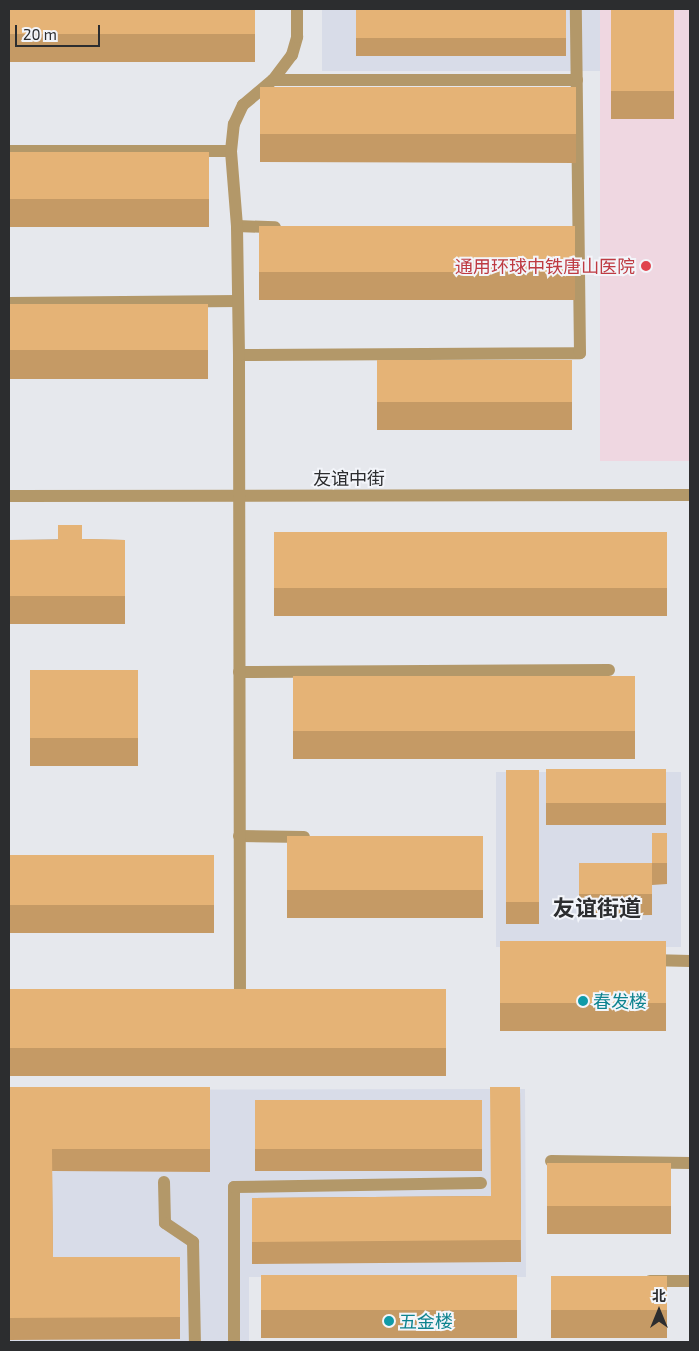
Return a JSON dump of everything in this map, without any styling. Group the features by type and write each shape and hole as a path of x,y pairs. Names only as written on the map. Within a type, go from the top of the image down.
{"street":[{"path":"240,1003 239,355 237,226 231,151 234,124 243,105 273,80 292,54 297,37 297,9"},
{"path":"239,355 580,353 576,9"},
{"path":"273,80 577,80"},
{"path":"9,151 231,151"},
{"path":"237,226 286,227"},
{"path":"560,228 580,228"},
{"path":"9,303 238,301"},
{"name":"友谊中街","path":"9,496 690,495"},
{"path":"239,672 609,670"},
{"path":"239,836 318,837"},
{"path":"641,960 690,960"},
{"path":"551,1161 690,1162"},
{"path":"164,1182 165,1223 194,1242 195,1342"},
{"path":"234,1342 234,1187 481,1184"},
{"path":"634,1280 690,1281"}],"shaded area":[{"path":"322,9 600,9 600,71 322,71"},
{"name":"通用环球中铁唐山医院","path":"600,9 690,9 690,461 600,461"},
{"path":"496,772 681,772 681,947 496,947"},
{"path":"525,1089 526,1277 249,1277 249,1342 9,1342 9,1090"}],"building":[{"path":"9,9 255,9 255,34 9,34"},
{"path":"356,9 566,9 566,38 356,38"},
{"path":"611,9 674,9 674,91 611,91"},
{"path":"260,87 576,87 576,134 260,134"},
{"path":"9,152 209,152 209,199 9,199"},
{"path":"259,226 575,226 575,272 259,272"},
{"path":"9,304 208,304 208,350 9,350"},
{"path":"377,360 572,360 572,402 377,402"},
{"path":"58,525 82,525 82,539 125,540 125,596 9,596 9,540 58,540"},
{"path":"274,532 667,532 667,588 274,588"},
{"path":"30,670 138,670 138,738 30,738"},
{"path":"293,676 635,676 635,731 293,731"},
{"path":"546,769 666,769 666,803 546,803"},
{"path":"506,770 539,770 539,902 506,902"},
{"path":"652,833 667,833 667,863 652,863"},
{"path":"287,836 483,836 483,890 287,890"},
{"path":"10,855 214,855 214,905 10,905"},
{"path":"579,863 652,863 652,894 579,894"},
{"path":"500,941 666,941 666,1003 500,1003"},
{"path":"9,989 446,989 446,1048 9,1048"},
{"path":"9,1087 210,1087 210,1149 52,1149 53,1257 180,1257 180,1317 9,1318"},
{"path":"490,1087 520,1087 521,1240 252,1242 252,1198 491,1196"},
{"path":"255,1100 482,1100 482,1149 255,1149"},
{"path":"547,1163 671,1163 671,1206 547,1206"},
{"path":"261,1275 517,1275 517,1310 261,1310"},
{"path":"551,1276 667,1276 667,1310 551,1310"}],"place":[{"name":"通用环球中铁唐山医院","path":"646,266"},
{"name":"春发楼","path":"583,1001"},
{"name":"五金楼","path":"389,1321"}],"district":[{"name":"友谊街道","path":"597,908"}]}
